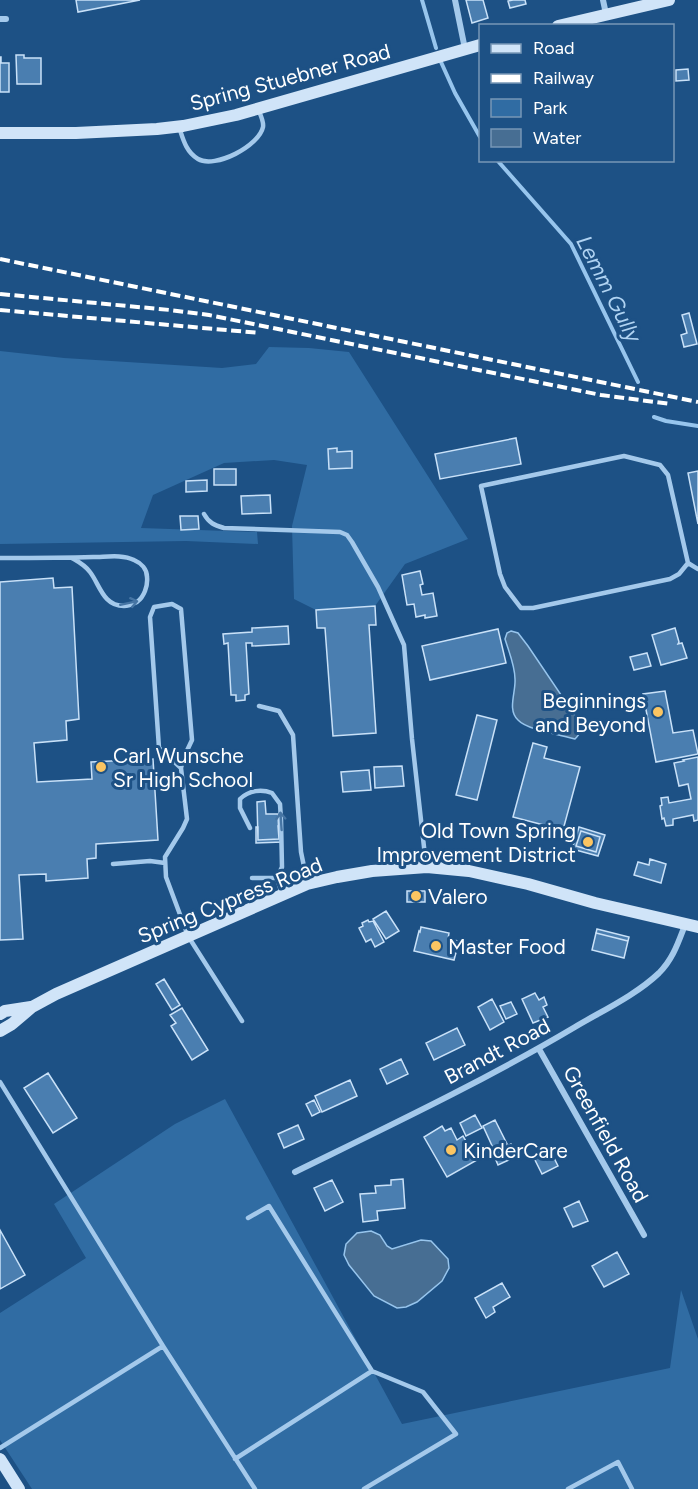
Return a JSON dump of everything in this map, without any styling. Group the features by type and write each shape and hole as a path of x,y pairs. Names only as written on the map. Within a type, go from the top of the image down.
{"main road":[{"path":"566,24 669,0"},
{"name":"Spring Stuebner Road","path":"0,133 76,133 179,126 236,115 479,45"},
{"name":"Spring Cypress Road","path":"0,1031 32,1007 56,994 307,884 372,871 427,867 469,871 510,879 694,928"},
{"name":"Spring Cypress Road","path":"0,1014 5,1011 32,1007"},
{"path":"0,1459 20,1489"}],"street":[{"path":"455,0 465,48"},
{"path":"603,0 606,14"},
{"name":"Brandt Road","path":"295,1172 412,1115 538,1049 634,992 651,980 672,959 694,928"},
{"name":"Greenfield Road","path":"538,1049 644,1236"}],"lane":[{"path":"179,126 185,145 198,159 207,162 219,161 244,149 255,139 263,123 258,109"},
{"path":"688,563 679,574 670,579 533,608 521,608 505,586 500,574 482,486 624,456 660,465 668,475 688,563 698,569"},
{"path":"204,514 213,525 224,528 340,532 347,535 352,542 378,587 404,645 427,867"},
{"path":"0,558 122,557 133,559 147,572 144,593 138,601 127,606 110,602 90,572 82,563 72,558"},
{"path":"182,768 159,748 150,617 154,607 172,604 182,609 192,740 184,757 182,768 187,819 165,857 166,876 188,936 242,1021"},
{"path":"259,706 279,711 293,735 301,852 307,884"},
{"path":"250,828 240,808 240,798 257,790 272,793 280,804 282,867 276,878 282,895"},
{"path":"113,864 150,861 165,863"},
{"path":"252,878 276,878"},
{"path":"0,1082 163,1346 255,1489"},
{"path":"248,1218 269,1206 372,1371 423,1392 456,1434 364,1489"},
{"path":"0,1448 163,1346"},
{"path":"235,1459 372,1371"},
{"path":"568,1489 618,1462 632,1489"}],"green space":[{"path":"269,347 349,352 468,539 405,564 375,606 316,610 294,599 292,526 307,465 274,460 224,463 153,495 141,528 257,532 258,544 186,541 0,544 0,351 64,358 222,368 256,364"},
{"path":"225,1099 402,1424 670,1368 681,1290 698,1339 698,1489 32,1489 0,1440 0,1313 86,1258 54,1204 175,1124"}],"water":[{"path":"511,631 518,633 528,646 578,720 580,730 575,739 529,727 522,724 515,716 512,706 515,674 505,639 507,633"},
{"path":"371,1231 380,1235 387,1246 392,1249 421,1240 431,1241 448,1259 449,1268 442,1281 417,1302 406,1307 397,1308 374,1296 349,1265 344,1255 346,1244 357,1233"}],"building":[{"path":"76,0 140,0 78,12"},
{"path":"466,0 483,0 488,18 472,23"},
{"path":"525,0 526,4 510,8 508,1"},
{"path":"16,55 24,55 24,58 41,58 41,84 17,84"},
{"path":"0,57 1,63 9,63 9,92 0,92"},
{"path":"688,69 689,80 676,81 676,70"},
{"path":"689,313 697,344 684,347 681,335 687,333 682,315"},
{"path":"516,438 521,464 440,479 435,454"},
{"path":"337,448 337,452 352,451 352,468 329,469 328,449"},
{"path":"214,469 236,469 236,485 214,485"},
{"path":"698,471 698,524 688,473"},
{"path":"207,480 207,491 186,492 186,481"},
{"path":"270,495 271,513 242,514 241,496"},
{"path":"180,516 198,516 199,529 181,530"},
{"path":"420,571 423,584 420,585 422,595 433,593 437,616 416,617 414,604 407,605 402,575"},
{"path":"53,578 54,588 72,587 79,719 66,721 67,740 34,743 37,782 92,779 91,762 153,759 158,840 96,844 96,858 87,859 88,878 46,881 46,874 19,875 23,939 0,940 0,582"},
{"path":"375,606 376,625 369,625 376,733 333,736 325,628 317,628 316,610"},
{"path":"288,626 289,644 252,646 252,643 246,643 249,694 245,695 245,700 236,701 236,695 231,695 228,643 224,644 223,634 252,632 252,628"},
{"path":"675,628 678,644 682,643 687,658 661,665 652,635"},
{"path":"498,629 506,663 430,680 422,646"},
{"path":"647,653 651,666 634,670 630,657"},
{"name":"Beginnings and Beyond","path":"665,691 673,733 693,730 698,754 656,762 643,694"},
{"path":"477,715 497,720 477,800 456,795"},
{"path":"533,743 547,747 544,758 580,767 563,830 513,817"},
{"path":"698,757 698,820 694,821 693,815 673,819 673,825 666,826 664,818 662,819 661,798 668,797 669,803 691,799 688,784 679,786 674,763"},
{"path":"402,766 404,786 375,788 374,767"},
{"path":"369,770 371,790 343,792 341,772"},
{"path":"265,801 266,814 278,814 279,839 258,840 257,802"},
{"path":"278,826 281,826 282,842 256,843 256,827 258,827 258,840 279,839"},
{"path":"579,827 605,835 598,856 572,849","holes":["581,831 600,837 596,852 576,846"]},
{"name":"Old Town Spring Improvement District","path":"581,831 600,837 596,852 576,846"},
{"path":"650,859 666,864 661,883 634,875 638,862 649,865"},
{"name":"Valero","path":"407,891 425,891 425,902 407,902"},
{"path":"386,911 399,931 386,939 373,919"},
{"path":"368,920 373,921 384,942 375,947 371,939 366,942 359,928"},
{"name":"Master Food","path":"421,927 449,933 448,939 459,941 454,960 414,951"},
{"path":"597,929 629,937 628,941 596,933"},
{"path":"596,933 628,941 624,958 592,950"},
{"path":"164,979 180,1005 172,1010 156,984"},
{"path":"535,993 539,1000 544,997 547,1005 543,1007 548,1017 533,1023 522,999"},
{"path":"492,999 504,1022 490,1030 478,1007"},
{"path":"511,1002 517,1014 506,1019 500,1006"},
{"path":"182,1008 208,1050 192,1060 171,1026 176,1023 170,1015"},
{"path":"457,1028 465,1045 434,1060 426,1043"},
{"path":"401,1059 408,1074 387,1084 380,1069"},
{"path":"48,1073 77,1118 53,1133 24,1088"},
{"path":"350,1080 357,1096 322,1112 315,1096"},
{"path":"314,1100 320,1112 312,1116 306,1104"},
{"path":"475,1115 482,1128 466,1136 460,1123"},
{"path":"495,1120 507,1144 494,1150 483,1126"},
{"path":"298,1125 304,1139 284,1148 278,1134"},
{"name":"KinderCare","path":"442,1126 445,1131 451,1128 457,1140 463,1136 477,1160 447,1177 424,1137"},
{"path":"511,1144 517,1156 498,1165 493,1153"},
{"path":"549,1148 558,1166 542,1174 533,1156"},
{"path":"403,1179 405,1208 377,1211 378,1220 363,1222 360,1194 376,1193 375,1186 391,1185 391,1180"},
{"path":"332,1180 343,1202 325,1211 314,1188"},
{"path":"579,1201 588,1221 573,1227 564,1208"},
{"path":"0,1230 25,1275 0,1289"},
{"path":"617,1252 629,1274 604,1287 592,1266"},
{"path":"502,1283 510,1297 493,1307 495,1312 486,1318 475,1298"}],"waterway":[{"name":"Lemm Gully","path":"422,0 436,48"},
{"name":"Lemm Gully","path":"441,62 455,93 479,135"},
{"name":"Lemm Gully","path":"499,162 571,244 638,382"},
{"name":"Lemm Gully","path":"654,417 698,426"}],"railway":[{"path":"0,259 698,402"},
{"path":"0,294 209,315 601,395 671,404"},
{"path":"0,310 260,333"}],"place":[{"name":"Beginnings and Beyond","path":"658,712"},
{"name":"Carl Wunsche Sr High School","path":"101,767"},
{"name":"Old Town Spring Improvement District","path":"588,842"},
{"name":"Valero","path":"416,896"},
{"name":"Master Food","path":"436,946"},
{"name":"KinderCare","path":"451,1150"}]}
